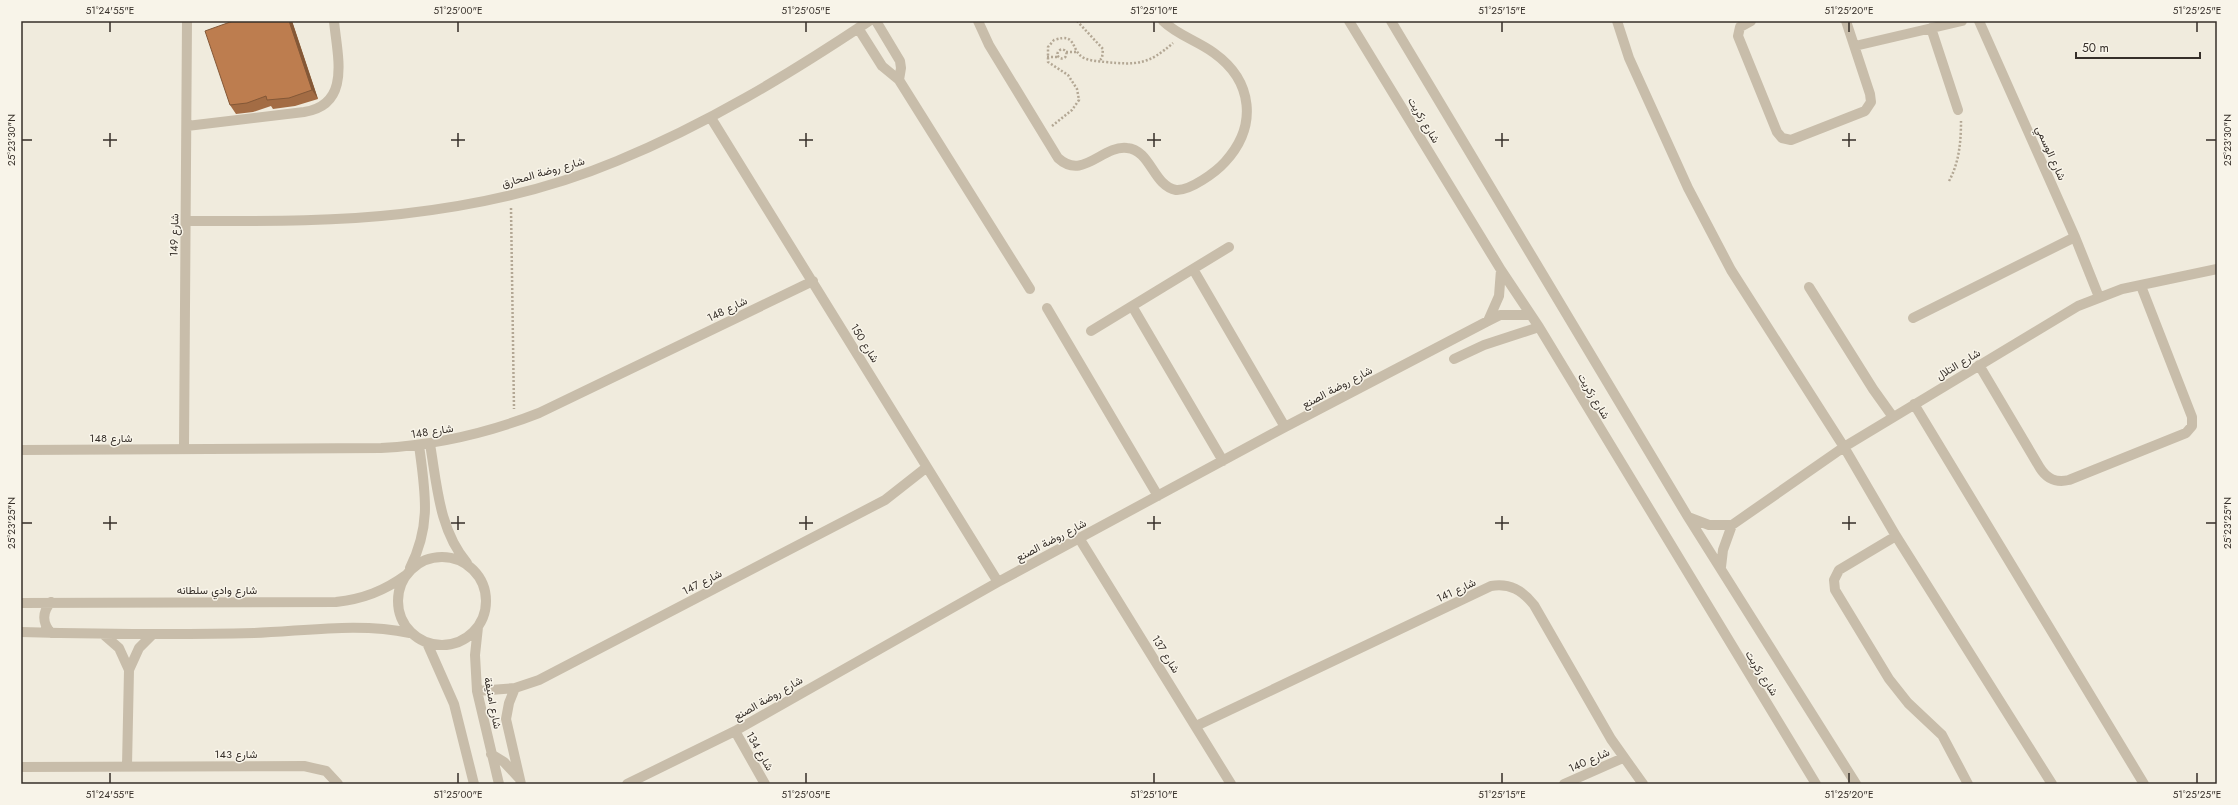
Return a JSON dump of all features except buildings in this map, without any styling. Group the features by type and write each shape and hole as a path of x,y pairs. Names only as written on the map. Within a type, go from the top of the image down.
{"street":[{"name":"شارع 149","path":"184,449 187,21"},
{"path":"187,126 313,110 322,106 334,93 338,85 334,21"},
{"name":"شارع روضة المحارق","path":"186,221 316,221 360,218 446,207 511,194 574,176 616,162 711,118 785,76 869,21"},
{"path":"876,21 900,61 901,68 899,80"},
{"path":"978,21 989,45 1058,158 1070,165 1085,164 1119,148 1135,150 1143,156 1163,183 1175,190 1190,188 1215,170 1231,155 1243,134 1246,122 1246,94 1241,81 1233,70 1214,52 1182,35 1162,21"},
{"name":"شارع زكريت","path":"1349,21 1501,270 1531,315 1816,784"},
{"name":"شارع زكريت","path":"1391,21 1688,517 1721,567 1856,784"},
{"path":"1400,21 1401,38"},
{"path":"1617,21 1629,58 1710,232 1731,270 1844,447 1896,536 2052,784"},
{"path":"1751,21 1740,26 1738,36 1777,132 1786,139 1794,139 1868,109 1871,98 1846,21"},
{"path":"1855,46 1962,21"},
{"name":"شارع الوسمي","path":"1979,21 2075,237 2099,296"},
{"path":"858,28 882,66 899,80 1030,289"},
{"path":"1931,28 1958,110"},
{"name":"شارع 150","path":"711,118 998,582"},
{"path":"1913,318 2075,237"},
{"path":"1091,331 1229,247"},
{"path":"1193,269 1285,427"},
{"name":"شارع التلال","path":"1732,525 1844,447 2078,306 2099,296 2217,269"},
{"path":"1488,321 1499,296 1501,270"},
{"name":"شارع 148","path":"21,450 381,448 419,446 461,438 514,423 539,413 813,281"},
{"path":"1979,365 2040,468 2044,474 2055,481 2069,480 2186,433 2192,426 2192,417 2140,286"},
{"path":"1809,287 1873,389 1893,417"},
{"path":"1132,306 1223,461"},
{"path":"1047,308 1158,496"},
{"name":"شارع روضة الصنع","path":"627,784 735,731 998,582 1285,427 1488,321 1500,315 1531,315"},
{"path":"1454,359 1484,344 1538,327"},
{"path":"1914,404 2144,784"},
{"path":"21,632 153,634 283,632 373,627 410,633 427,644 437,646 456,644 472,634 478,626 485,612 486,596 478,576 461,556 448,531 439,502 430,444"},
{"path":"410,633 400,617 397,607 399,588 419,550 425,525 425,498 419,446"},
{"name":"شارع 147","path":"477,691 515,688 539,680 885,500 928,467"},
{"path":"1688,517 1709,525 1732,525 1723,550 1721,567"},
{"path":"1896,536 1839,570 1834,580 1835,590 1889,679 1908,703 1942,735 1968,784"},
{"name":"شارع 137","path":"1079,538 1231,784"},
{"path":"407,573 425,560 444,557 454,558 471,568"},
{"name":"شارع وادي سلطانه","path":"21,603 336,602 355,600 373,594 391,586 407,573"},
{"name":"شارع 141","path":"1196,726 1491,586 1508,586 1523,592 1534,605 1623,758 1643,784"},
{"path":"51,602 47,606 44,618 47,628 51,633"},
{"name":"شارع امنيفة","path":"478,626 474,654 477,691 499,784"},
{"path":"103,634 115,644 129,670"},
{"path":"126,766 129,670 139,648 153,634"},
{"path":"427,644 454,704 472,783"},
{"path":"515,688 509,703 506,719 521,782"},
{"name":"شارع 134","path":"735,731 765,784"},
{"path":"491,754 504,762 521,782"},
{"name":"شارع 140","path":"1564,784 1623,758"},
{"name":"شارع 143","path":"21,767 304,766 326,771 338,784"}],"path":[{"path":"1077,21 1103,49 1102,58 1099,61"},
{"path":"1043,133 1072,110 1079,100 1077,89 1068,74 1053,66 1047,57 1050,42 1060,38 1072,41 1078,52 1086,59 1130,64 1145,62 1157,57 1182,35"},
{"path":"1058,57 1060,50 1066,52 1078,52"},
{"path":"1047,57 1065,57 1066,52"},
{"path":"1949,181 1955,170 1957,160 1961,126 1958,110"},
{"path":"511,194 514,423"}]}
